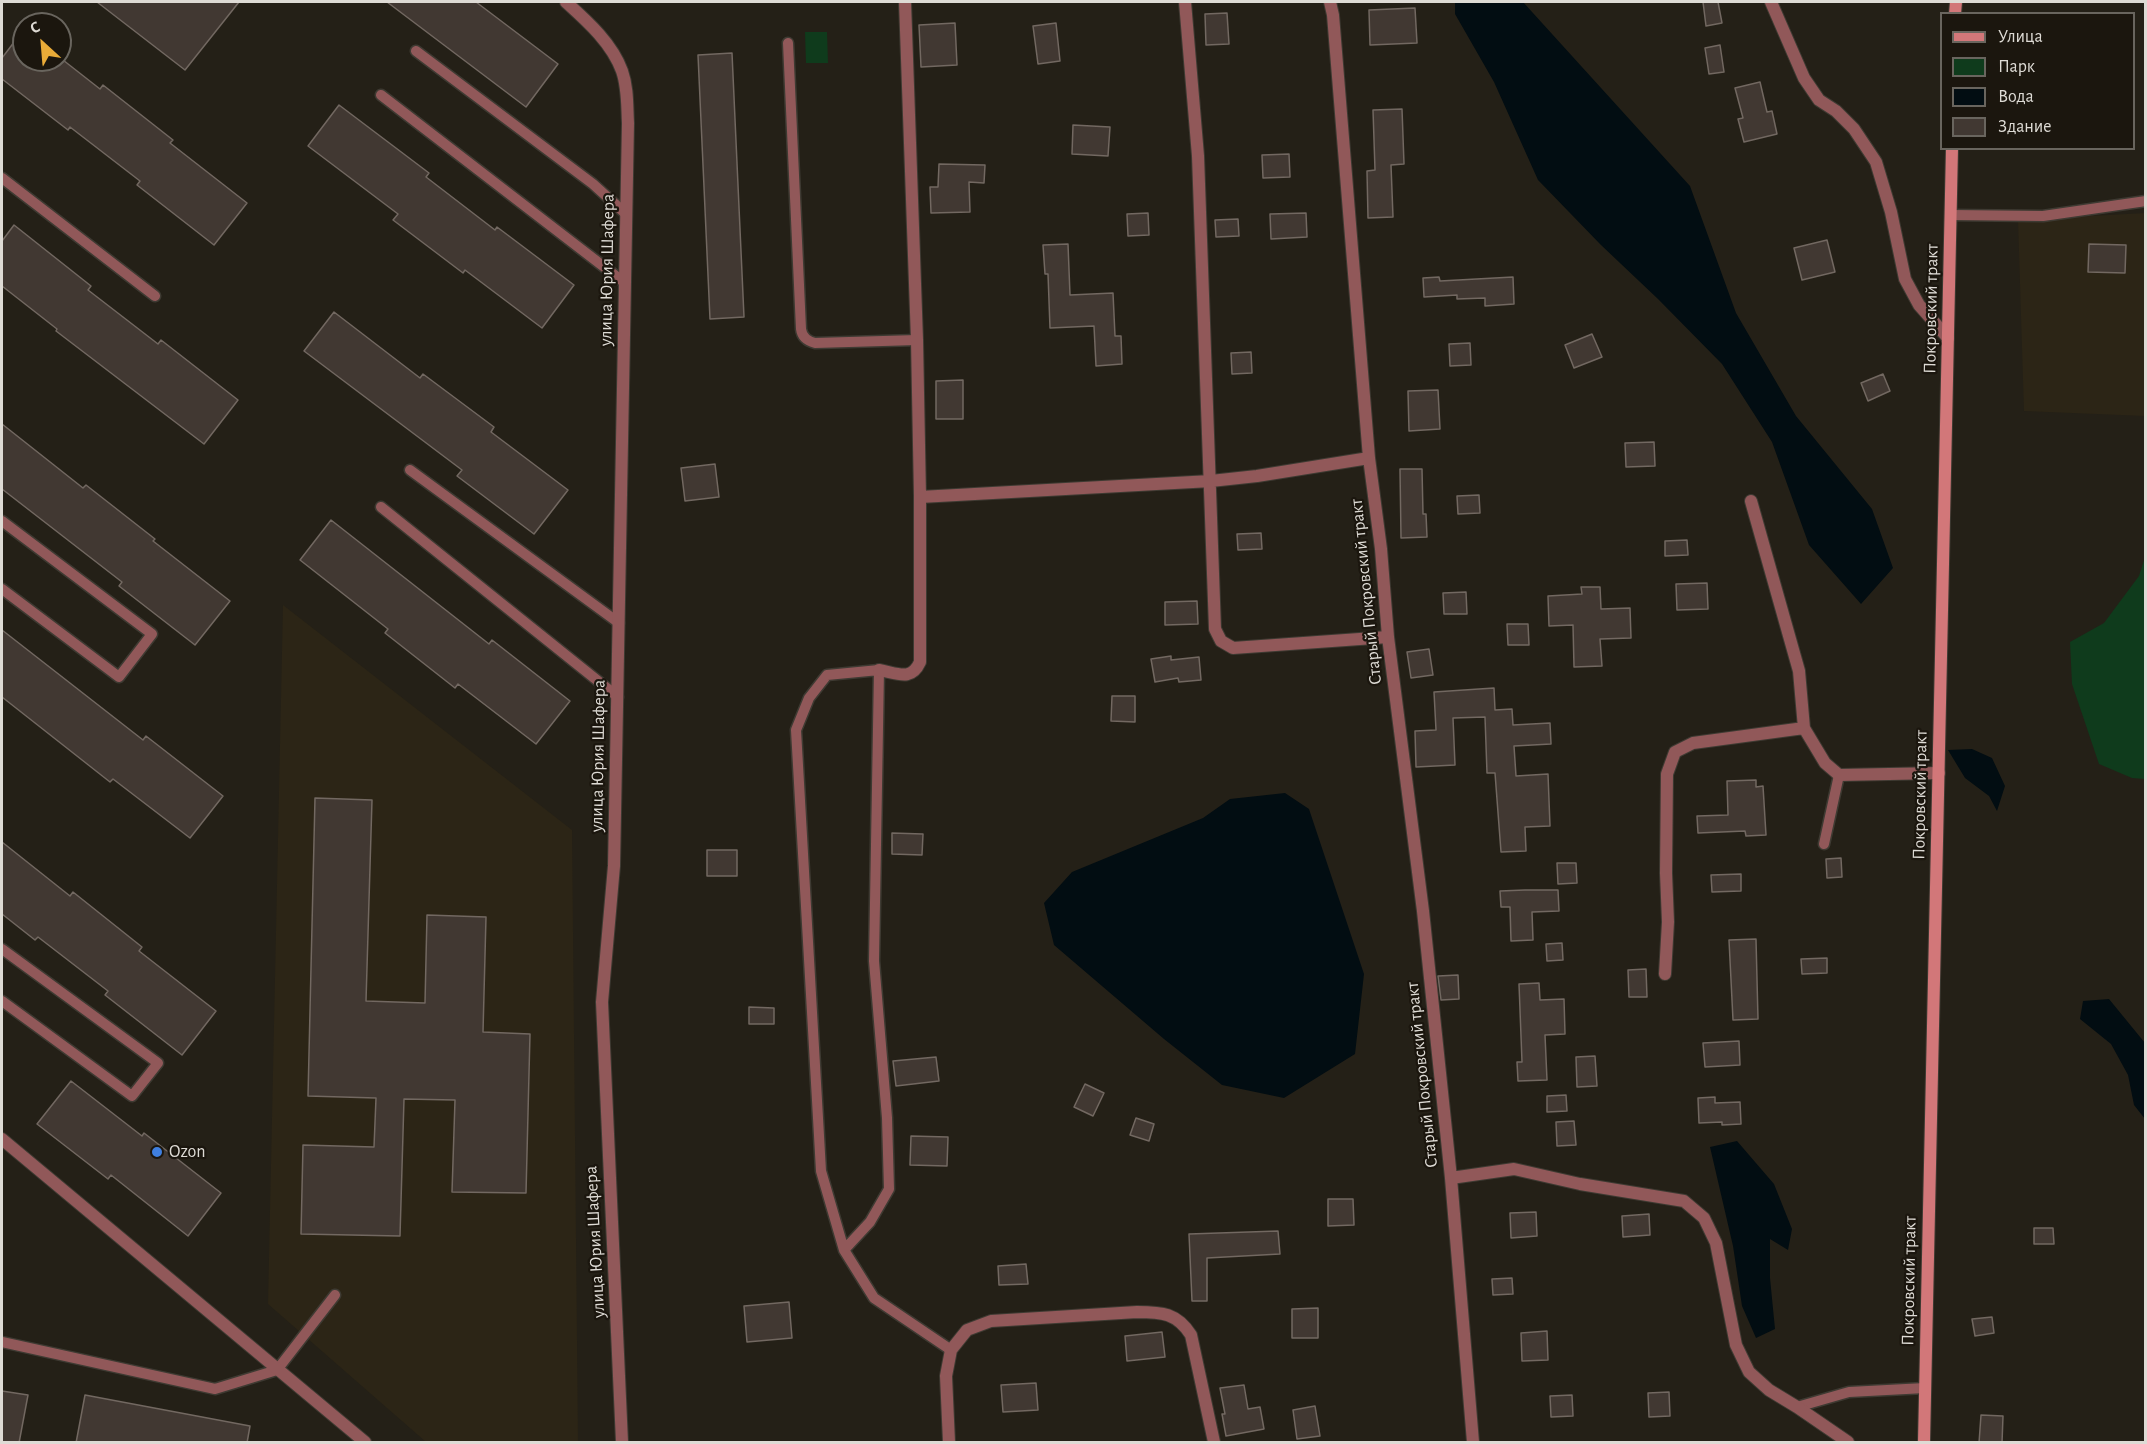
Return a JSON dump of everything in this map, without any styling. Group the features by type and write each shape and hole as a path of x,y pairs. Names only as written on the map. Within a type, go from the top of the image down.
{"main road":[{"name":"Покровский тракт","path":"1924,1443 1952,150"}],"street":[{"name":"улица Юрия Шафера","path":"566,2 594,27 622,70 627,92 614,866 602,1002 622,1443"},
{"path":"879,670 907,675 916,670 920,662 917,340 905,2"},
{"path":"1185,2 1198,156 1215,629 1221,641 1233,648 1388,637"},
{"name":"Старый Покровский тракт","path":"1330,2 1333,15 1369,458 1381,549 1388,637 1423,911 1450,1178 1473,1443"},
{"path":"1771,2 1804,78 1818,100 1836,111 1854,129 1876,162 1891,212 1905,279 1919,305 1948,338"},
{"path":"920,497 1211,481 1369,458"},
{"path":"1751,501 1799,671 1804,728 1824,763 1839,775 1939,773"},
{"path":"1665,974 1668,922 1667,774 1675,752 1694,743 1804,728"},
{"path":"2,1139 365,1443"},
{"path":"1450,1178 1514,1169 1580,1184 1684,1201 1704,1218 1716,1243 1736,1345 1749,1372 1769,1390 1848,1443"},
{"path":"949,1443 946,1376 951,1350 967,1330 991,1321 1137,1312 1158,1312 1174,1317 1184,1324 1191,1335 1214,1443"}],"lane":[{"path":"788,43 802,335 808,341 815,343 917,340"},
{"path":"416,51 593,184 626,214"},
{"path":"381,95 625,283"},
{"path":"2,178 155,297"},
{"path":"1951,215 2043,216 2145,201"},
{"path":"410,470 619,623"},
{"path":"381,507 618,697"},
{"path":"2,521 152,634 119,677 2,588"},
{"path":"844,1250 870,1222 889,1189 887,1118 874,961 879,670 827,675 809,698 796,730 821,1171 844,1250 874,1298 951,1350"},
{"path":"1824,844 1839,775"},
{"path":"2,949 158,1063 132,1096 2,1001"},
{"path":"2,1342 215,1389 277,1370 335,1295"},
{"path":"1797,1407 1849,1392 1925,1388"}],"shaded area":[{"path":"2145,213 2145,416 2024,411 2018,220"},
{"path":"283,605 572,830 578,1442 426,1442 268,1304"}],"green space":[{"path":"805,32 827,32 828,63 806,63"},
{"path":"2145,557 2145,779 2132,778 2099,764 2072,684 2070,642 2104,623 2139,576"}],"water":[{"path":"1455,2 1523,2 1690,186 1736,313 1796,416 1872,509 1893,568 1861,604 1809,545 1772,442 1722,364 1538,180 1494,82 1455,14"},
{"path":"1972,749 1992,758 2005,786 1997,811 1989,796 1965,778 1948,750"},
{"path":"1285,793 1309,809 1364,974 1355,1054 1284,1098 1222,1085 1164,1039 1054,945 1044,903 1072,872 1203,818 1230,799"},
{"path":"2109,999 2145,1043 2145,1119 2134,1105 2128,1075 2111,1044 2080,1019 2083,1001"},
{"path":"1737,1141 1774,1184 1792,1229 1788,1250 1770,1239 1770,1278 1775,1329 1756,1338 1742,1306 1733,1246 1710,1147"}],"building":[{"path":"97,2 239,2 185,70"},
{"path":"387,2 476,2 558,64 526,107"},
{"path":"1703,2 1718,2 1722,23 1706,26"},
{"path":"1415,8 1417,43 1370,45 1369,10"},
{"path":"1227,13 1229,44 1206,45 1205,14"},
{"path":"955,23 957,65 921,67 919,25"},
{"path":"1056,23 1060,61 1038,64 1033,26"},
{"path":"12,45 12,72 72,72 72,67 100,89 103,85 173,140 170,143 247,203 214,245 137,185 140,181 70,127 68,130 2,79 2,58"},
{"path":"1720,45 1724,72 1709,74 1705,48"},
{"path":"732,53 744,317 710,319 698,55"},
{"path":"1760,82 1767,112 1772,111 1777,134 1744,142 1738,119 1743,118 1735,88"},
{"path":"339,105 429,173 426,177 495,230 497,227 574,285 542,328 465,270 463,273 393,220 398,214 308,146"},
{"path":"1402,109 1404,164 1391,165 1393,217 1368,218 1367,171 1375,170 1373,110"},
{"path":"1073,125 1110,127 1108,156 1072,154"},
{"path":"1289,154 1290,177 1263,178 1262,155"},
{"path":"939,164 985,165 984,183 969,182 970,212 931,213 930,187 938,187"},
{"path":"1148,213 1149,235 1128,236 1127,214"},
{"path":"1306,213 1307,237 1271,239 1270,214"},
{"path":"1238,219 1239,236 1216,237 1215,220"},
{"path":"14,225 91,286 88,290 158,344 161,340 238,400 204,444 56,331 57,329 2,286 2,241"},
{"path":"1827,240 1835,272 1802,280 1794,248"},
{"path":"1068,244 1070,295 1113,293 1115,336 1121,336 1122,364 1096,366 1094,326 1050,328 1048,274 1045,274 1043,245"},
{"path":"2089,244 2126,245 2125,273 2088,272"},
{"path":"1439,277 1440,281 1513,277 1514,304 1485,306 1485,298 1457,299 1457,295 1424,297 1423,278"},
{"path":"334,312 420,378 423,374 494,427 491,432 568,490 534,534 457,476 462,470 304,351"},
{"path":"1592,334 1602,357 1574,368 1565,345"},
{"path":"1470,343 1471,365 1450,366 1449,344"},
{"path":"1251,352 1252,373 1232,374 1231,353"},
{"path":"1883,374 1890,391 1868,401 1861,383"},
{"path":"963,380 963,419 936,419 936,381"},
{"path":"1438,390 1440,429 1409,431 1408,391"},
{"path":"2,424 83,488 86,485 230,601 195,645 119,586 122,582 2,489"},
{"path":"1654,442 1655,466 1626,467 1625,443"},
{"path":"715,464 719,497 685,501 681,468"},
{"path":"1400,469 1422,469 1423,514 1426,514 1427,537 1401,538"},
{"path":"1479,495 1480,513 1458,514 1457,496"},
{"path":"331,520 489,644 492,640 570,701 536,744 458,684 455,688 385,633 388,629 300,560"},
{"path":"1261,533 1262,549 1238,550 1237,534"},
{"path":"1687,540 1688,555 1665,556 1665,541"},
{"path":"1707,583 1708,609 1677,610 1676,584"},
{"path":"1581,587 1600,587 1601,609 1630,608 1631,638 1600,639 1602,666 1574,667 1573,625 1549,626 1548,596 1582,594"},
{"path":"1466,592 1467,614 1444,614 1443,593"},
{"path":"1197,601 1198,624 1165,625 1165,602"},
{"path":"1507,624 1528,624 1529,645 1508,645"},
{"path":"2,630 143,740 146,736 223,796 190,838 113,779 110,782 2,697"},
{"path":"1429,649 1433,675 1411,678 1407,652"},
{"path":"1171,656 1171,660 1199,657 1201,680 1179,682 1178,678 1155,682 1151,659"},
{"path":"1494,688 1495,710 1512,709 1513,725 1550,723 1551,744 1514,746 1516,776 1548,774 1550,826 1525,827 1526,851 1501,852 1495,773 1487,773 1485,717 1453,718 1455,765 1416,767 1415,731 1436,730 1434,692"},
{"path":"1112,696 1135,696 1135,722 1111,721"},
{"path":"1756,780 1756,787 1763,786 1766,835 1746,836 1745,831 1698,833 1697,816 1728,815 1727,781"},
{"path":"315,798 372,800 366,1001 425,1003 427,915 486,917 483,1032 530,1034 526,1193 452,1192 455,1100 404,1099 400,1236 301,1234 303,1145 374,1147 376,1098 308,1096"},
{"path":"892,833 923,834 922,855 892,854"},
{"path":"2,842 70,896 73,892 142,947 139,951 216,1011 182,1055 105,995 108,991 38,937 35,940 2,914"},
{"path":"707,850 737,850 737,876 707,876"},
{"path":"1841,858 1842,877 1827,878 1826,859"},
{"path":"1557,863 1576,863 1577,883 1558,884"},
{"path":"1741,874 1741,891 1712,892 1711,875"},
{"path":"1558,890 1559,911 1532,912 1533,940 1511,941 1510,907 1501,907 1500,891"},
{"path":"1756,939 1758,1019 1733,1020 1729,940"},
{"path":"1562,943 1563,960 1547,961 1546,944"},
{"path":"1827,958 1827,973 1802,974 1801,959"},
{"path":"1646,969 1647,997 1629,997 1628,970"},
{"path":"1458,975 1459,999 1441,1000 1438,976"},
{"path":"1539,983 1540,1000 1564,999 1565,1034 1545,1035 1547,1080 1518,1081 1517,1062 1522,1062 1519,984"},
{"path":"749,1007 774,1008 774,1024 749,1024"},
{"path":"1739,1041 1740,1065 1705,1067 1703,1043"},
{"path":"1595,1056 1597,1086 1577,1087 1576,1057"},
{"path":"936,1057 939,1081 896,1086 893,1061"},
{"path":"71,1081 142,1136 144,1133 221,1193 188,1236 111,1175 108,1179 37,1124"},
{"path":"1085,1084 1104,1093 1093,1116 1074,1107"},
{"path":"1566,1095 1567,1111 1547,1112 1547,1096"},
{"path":"1715,1097 1715,1103 1740,1102 1741,1124 1699,1123 1698,1098"},
{"path":"1136,1118 1154,1124 1149,1141 1130,1135"},
{"path":"1574,1121 1576,1145 1557,1146 1556,1122"},
{"path":"911,1136 948,1137 947,1166 910,1165"},
{"path":"1328,1199 1353,1199 1354,1225 1328,1226"},
{"path":"1536,1212 1537,1236 1511,1238 1510,1213"},
{"path":"1649,1214 1650,1235 1623,1237 1622,1216"},
{"path":"2034,1228 2053,1228 2054,1244 2034,1244"},
{"path":"1278,1231 1280,1254 1207,1258 1207,1301 1192,1301 1189,1234"},
{"path":"1026,1264 1028,1284 999,1285 998,1266"},
{"path":"1512,1278 1513,1294 1493,1295 1492,1279"},
{"path":"789,1302 792,1338 747,1342 744,1306"},
{"path":"1318,1308 1318,1338 1292,1338 1292,1309"},
{"path":"1992,1317 1994,1333 1975,1336 1972,1319"},
{"path":"1547,1331 1548,1360 1522,1361 1521,1333"},
{"path":"1162,1332 1165,1357 1127,1361 1125,1336"},
{"path":"1036,1383 1038,1410 1003,1412 1001,1385"},
{"path":"1244,1385 1248,1409 1260,1407 1264,1429 1226,1436 1220,1388"},
{"path":"2,1391 28,1395 19,1443 2,1443"},
{"path":"1669,1392 1670,1416 1649,1417 1648,1393"},
{"path":"85,1395 250,1426 247,1443 76,1443"},
{"path":"1572,1395 1573,1416 1551,1417 1550,1396"},
{"path":"1315,1406 1320,1436 1297,1439 1293,1410"},
{"path":"1981,1415 2003,1416 2002,1443 1979,1443"}],"place":[{"name":"Ozon","path":"157,1152"}]}
